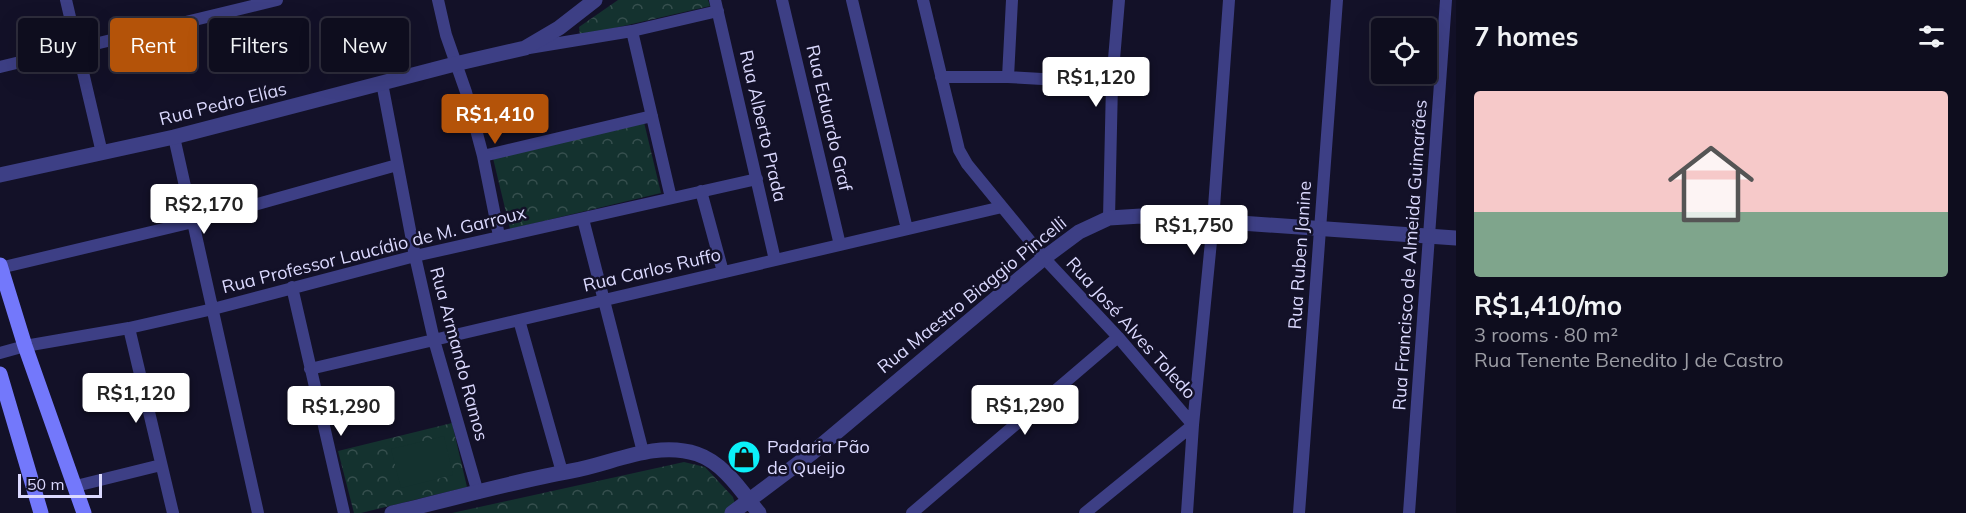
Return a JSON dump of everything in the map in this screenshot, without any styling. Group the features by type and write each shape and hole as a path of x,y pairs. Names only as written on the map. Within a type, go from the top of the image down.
{"main road":[{"path":"0,267 84,513"},
{"path":"0,374 41,513"}],"street":[{"path":"66,0 70,18"},
{"path":"98,44 277,0"},
{"path":"438,0 446,35 466,92 483,156 499,236"},
{"name":"Rua Pedro Elías","path":"525,48 559,28 595,0"},
{"name":"Rua Eduardo Graf","path":"782,0 840,244"},
{"path":"852,0 907,229"},
{"name":"Rua José Alves Toledo","path":"923,0 959,150 967,164 1044,258 1118,337 1193,425"},
{"path":"1008,77 1012,0"},
{"path":"1108,218 1112,83 1119,0"},
{"path":"1187,513 1193,425 1213,220 1229,0"},
{"name":"Rua Ruben Janine","path":"1299,513 1338,0"},
{"name":"Rua Francisco de Almeida Guimarães","path":"1409,513 1446,0"},
{"name":"Rua Pedro Elías","path":"0,175 174,137 455,63 525,48 632,31 717,6"},
{"name":"Rua Alberto Prada","path":"717,6 776,260"},
{"path":"632,31 671,198"},
{"path":"0,67 18,63"},
{"path":"83,72 102,153"},
{"path":"941,77 1008,77 1112,83"},
{"name":"Rua Armando Ramos","path":"382,83 415,256 435,340 478,492"},
{"path":"483,156 652,116"},
{"path":"174,137 258,513"},
{"path":"0,267 193,222 397,165"},
{"name":"Rua Professor Laucídio de M. Garroux","path":"0,354 26,346 129,328 213,309 415,256 757,179"},
{"path":"701,191 723,272"},
{"name":"Rua Carlos Ruffo","path":"310,369 1002,207"},
{"name":"Rua Maestro Biaggio Pincelli","path":"732,513 812,453 1044,258 1079,232 1108,218 1141,216 1213,220 1456,238"},
{"path":"583,219 643,452"},
{"path":"292,287 344,513"},
{"path":"519,320 562,472"},
{"path":"129,328 173,513"},
{"path":"912,513 1118,337"},
{"path":"1085,513 1193,425"},
{"path":"392,513 643,452 676,449 696,453 715,462 759,513"},
{"path":"76,486 161,465"}],"green space":[{"path":"618,0 708,0 710,6 580,36 579,27"},
{"path":"643,118 661,193 510,229 492,154"},
{"path":"452,423 467,487 354,513 338,451"},
{"path":"444,436 453,475 401,488 391,449"},
{"path":"684,462 705,467 733,497 735,504 727,513 452,513"}],"building":[{"name":"Padaria Pão de Queijo","path":"750,450 752,460 744,466 734,454"}],"place":[{"name":"Padaria Pão de Queijo","path":"744,457"}]}
